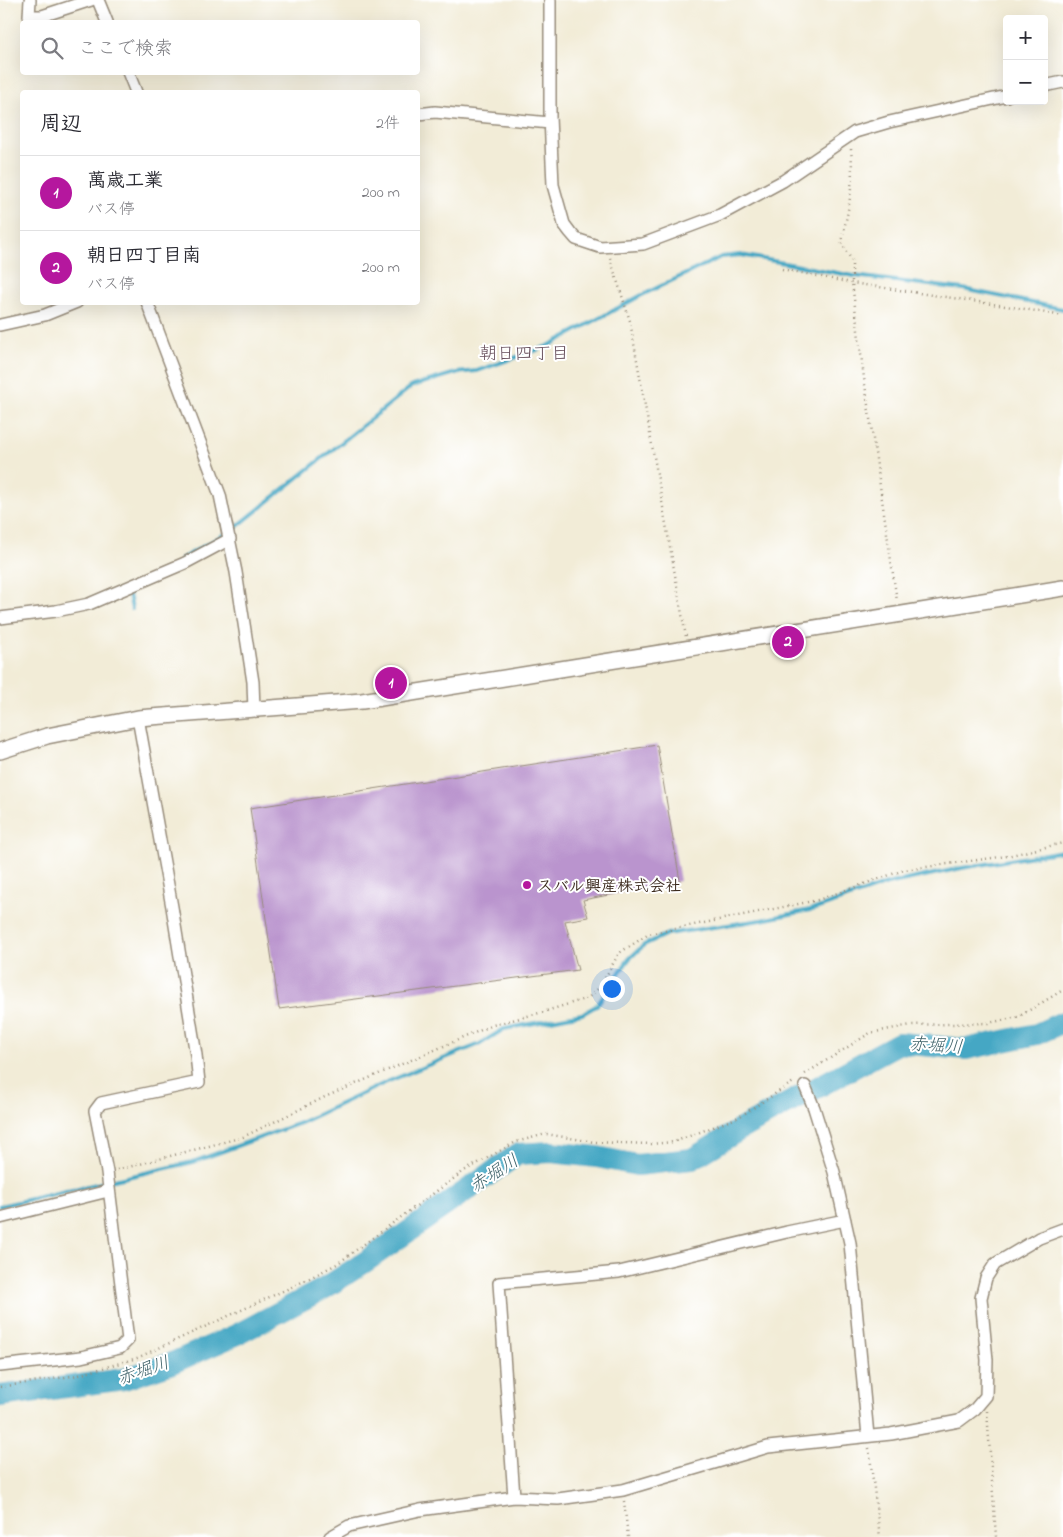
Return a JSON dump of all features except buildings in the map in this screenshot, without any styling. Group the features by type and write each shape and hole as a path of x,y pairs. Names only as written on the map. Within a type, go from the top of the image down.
{"street":[{"path":"30,0 29,16 42,16 92,0"},
{"path":"98,0 106,20"},
{"path":"550,0 550,123 553,185 564,224 576,240 600,246 643,244 720,216 783,181 855,132 889,122 1003,97"},
{"path":"129,75 135,90"},
{"path":"1048,85 1063,82"},
{"path":"420,114 435,112 550,123"},
{"path":"0,326 45,315 70,305"},
{"path":"148,305 220,495 230,539 253,682 254,710"},
{"path":"0,618 56,611 89,604 185,563 230,539"},
{"path":"0,751 47,736 138,718 362,701 1063,588"},
{"path":"0,1366 81,1357 120,1348 128,1340 106,1172 95,1111 101,1103 199,1082 172,907 138,718"},
{"path":"805,1086 834,1172 850,1243 868,1436"},
{"path":"0,1218 108,1190"},
{"path":"514,1497 499,1283 619,1272 845,1220"},
{"path":"330,1537 350,1526 420,1510 514,1497 558,1499 623,1490 768,1446 891,1434 960,1421 975,1409 986,1395 988,1360 981,1298 986,1278 995,1264 1039,1238 1063,1229"}],"path":[{"path":"850,135 853,172 848,214 841,242 852,261 852,283 899,614"},
{"path":"612,246 610,258 630,321 688,648"},
{"path":"782,269 852,283 1063,316"},
{"path":"106,1172 243,1137 325,1097 493,1025 588,998 600,986 619,952 649,934 818,900 904,870 1007,856 1063,843"},
{"path":"0,1387 79,1375 138,1358 296,1285 337,1264 464,1171 516,1142 546,1134 594,1142 651,1144 674,1142 739,1116 870,1034 911,1025 988,1023 1018,1017 1063,990"},
{"path":"986,1395 996,1537"},
{"path":"868,1436 880,1537"},
{"path":"623,1490 628,1537"}],"waterway":[{"path":"181,559 234,529 412,386 456,373 477,371 548,346 640,296 721,257 741,255 854,276 963,289 1063,309"},
{"path":"128,589 132,609"},
{"path":"0,1206 193,1162 300,1123 389,1081 480,1044 504,1029 582,1014 596,1006 629,959 644,945 667,934 761,920 815,909 887,884 962,868 1063,851"},
{"name":"赤堀川","path":"0,1396 124,1379 172,1363 238,1334 325,1288 368,1260 518,1154 551,1152 597,1157 637,1165 692,1159 746,1126 899,1043 966,1049 1037,1034 1063,1022"}],"place":[{"name":"朝日四丁目南","path":"788,642"},
{"name":"萬歳工業","path":"391,683"},
{"name":"スバル興産株式会社","path":"527,885"}],"district":[{"name":"朝日四丁目","path":"524,353"}]}
